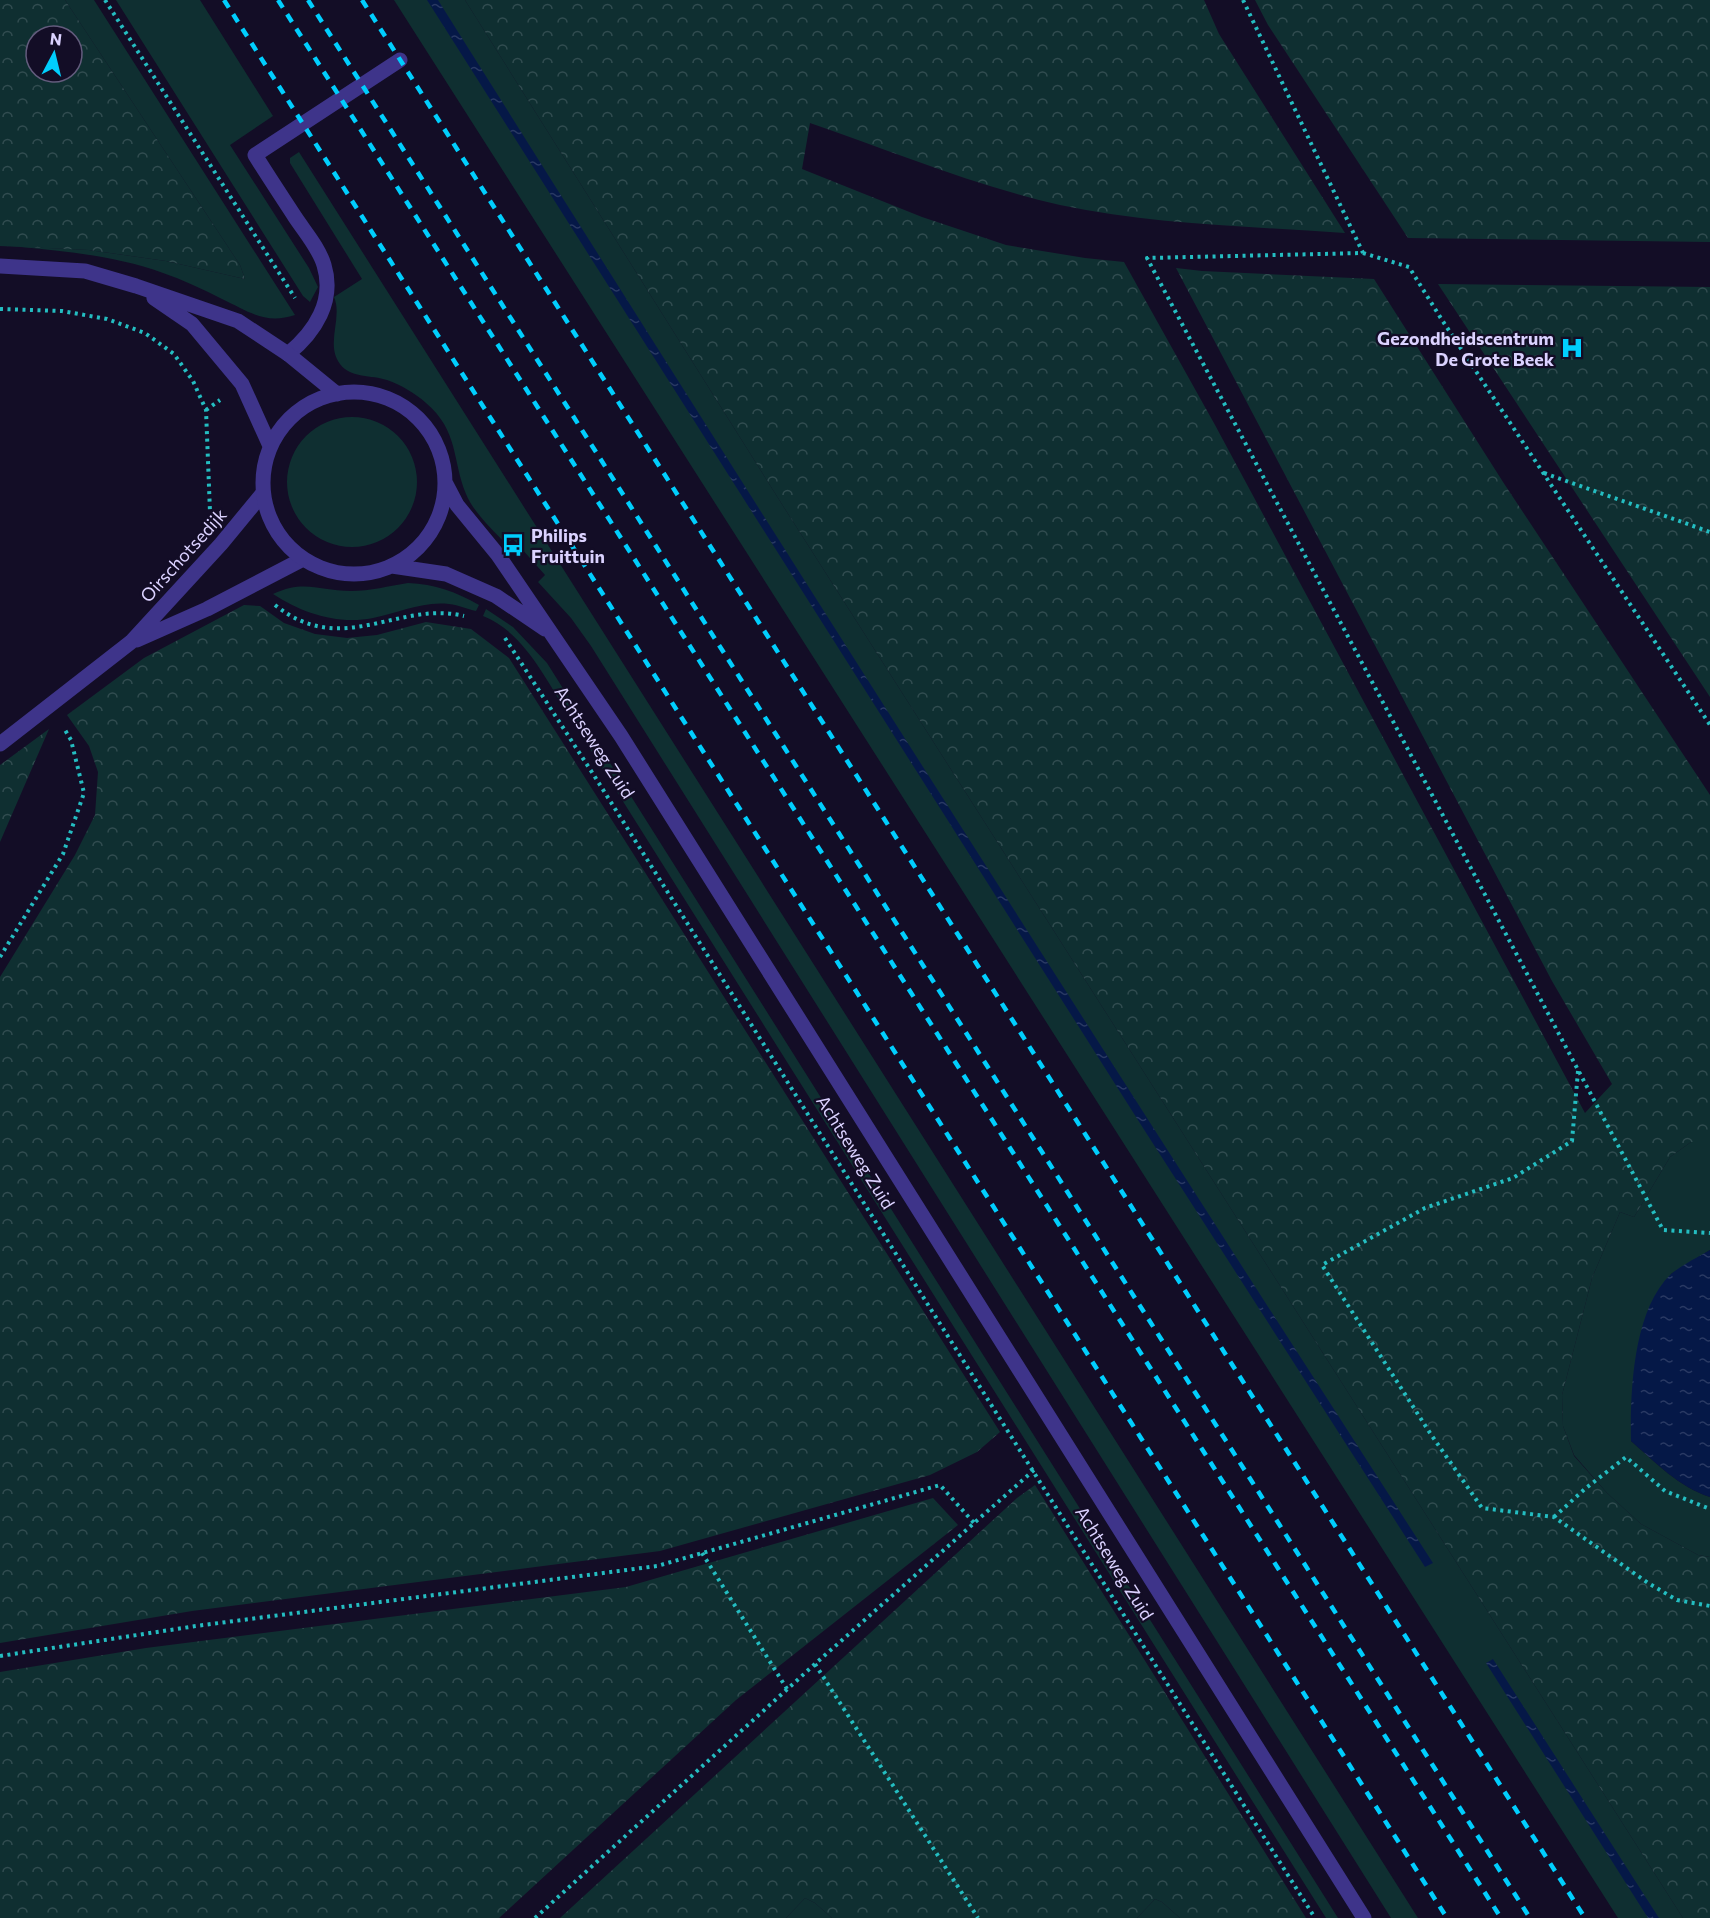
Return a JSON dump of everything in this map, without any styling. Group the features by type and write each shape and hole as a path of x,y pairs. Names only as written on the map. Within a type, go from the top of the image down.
{"street":[{"path":"288,354 306,337 318,321 325,304 328,289 327,277 324,263 315,247 255,155 400,60"},
{"path":"0,266 85,271 238,321 288,354 337,394"},
{"path":"136,286 192,324 242,384 270,446"},
{"path":"363,392 390,399 413,413 431,433 442,457 446,484 442,510 431,533 414,552 392,566 362,574 332,572 303,559 276,531 263,493 264,469 270,446 286,422 309,404 337,394 363,392"},
{"name":"Achtseweg Zuid","path":"446,484 457,505 498,555 621,736 1364,1918"},
{"name":"Oirschotsedijk","path":"0,744 131,642 221,544 263,493"},
{"name":"Oirschotsedijk","path":"131,642 255,586 303,559"},
{"name":"Achtseweg Zuid","path":"392,566 446,574 496,596 554,635"}],"path":[{"path":"105,0 296,299"},
{"path":"1243,0 1363,253"},
{"path":"1710,725 1409,267 1363,253 1147,258 1663,1230 1710,1233"},
{"path":"0,309 62,311 107,319 145,333 174,354 193,381 206,410 211,519 221,544"},
{"path":"206,410 242,384"},
{"path":"1543,472 1710,532"},
{"path":"255,586 277,607 303,621 333,628 362,627 432,613 461,615 469,618"},
{"name":"Achtseweg Zuid","path":"498,633 505,638 602,787 1316,1918"},
{"path":"0,957 63,854 84,793 70,740 50,706"},
{"path":"1578,1071 1572,1141 1513,1178 1425,1208 1322,1265 1430,1433 1482,1508 1554,1517 1677,1600 1710,1606"},
{"path":"1554,1517 1626,1456 1665,1491 1710,1509"},
{"path":"535,1918 787,1689 1034,1470"},
{"path":"0,1656 196,1626 657,1566 940,1485 974,1522"},
{"path":"702,1553 787,1689"},
{"path":"815,1664 978,1918"}],"green space":[{"path":"0,0 65,0 81,24 24,24 24,84 84,84 84,29 240,265 245,279 166,261 89,250 0,246"},
{"path":"65,0 94,0 295,315 275,318 257,315 178,279 126,262 10,246 89,250 166,261 245,279 240,265 84,29 84,24 81,24"},
{"path":"116,0 200,0 273,116 230,145 309,268 318,287 310,302 303,296"},
{"path":"394,0 465,0 785,509 1683,1918 1618,1918"},
{"path":"465,0 1204,0 1219,34 1345,233 1166,221 1060,205 965,178 810,123 802,169 922,217 1006,245 1124,262 1215,425 1585,1113 1612,1084 1552,981 1176,268 1374,279 1503,482 1710,795 1710,1142 1691,1142 1670,1157 1634,1217 1620,1212 1592,1278 1562,1395 1563,1426 1574,1456 1607,1493 1641,1524 1698,1555 1710,1557 1710,1918 1683,1918 785,509"},
{"path":"1255,0 1710,0 1710,242 1408,238 1268,25"},
{"path":"299,152 1418,1918 1391,1918 591,646 571,618 538,582 545,575 513,539 506,544 474,508 466,494 453,446 444,424 426,403 408,390 381,378 349,372 340,364 334,348 337,314 334,297 362,279 290,163 290,158"},
{"path":"1438,284 1710,287 1710,697"},
{"path":"352,417 377,422 398,436 412,457 417,482 412,507 398,528 377,542 352,547 327,542 306,528 292,507 287,482 292,457 306,436 327,422"},
{"path":"408,583 445,590 479,605 476,611 453,605 429,604 373,618 346,620 308,612 273,594 303,586 358,591"},
{"path":"244,605 260,606 284,623 315,634 347,638 377,635 426,622 471,629 509,658 1000,1432 977,1452 930,1475 660,1551 192,1611 0,1643 0,977 75,855 95,815 98,772 89,746 67,715 144,658"},
{"path":"486,609 513,627 547,663 1338,1918 1326,1918 533,658 510,633 498,623 483,616"},
{"path":"49,729 0,842 0,765"},
{"path":"1691,1142 1710,1142 1710,1250 1671,1274 1631,1441 1678,1480 1710,1497 1710,1557 1698,1555 1641,1524 1607,1493 1574,1455 1563,1426 1562,1395 1592,1278 1620,1212 1634,1217 1670,1157"},
{"path":"1035,1485 1306,1918 1180,1918 1162,1902 1155,1899 1137,1918 832,1918 815,1903 805,1898 786,1918 560,1918 1017,1498"},
{"path":"933,1498 958,1525 736,1700 499,1918 0,1918 0,1672 146,1648 626,1587"},
{"path":"805,1898 815,1903 832,1918 786,1918"},
{"path":"1155,1899 1162,1902 1180,1918 1137,1918"}],"water":[{"path":"427,0 438,0 933,783 1433,1563 1425,1567 1143,1128"},
{"path":"1710,1250 1710,1497 1678,1480 1631,1441 1631,1399 1641,1329 1658,1289 1671,1274"},
{"path":"1493,1659 1659,1918 1648,1918 1486,1663"}],"railway":[{"path":"224,0 1447,1918"},
{"path":"278,0 1501,1918"},
{"path":"308,0 1530,1918"},
{"path":"362,0 1585,1918"}],"place":[{"name":"Gezondheidscentrum De Grote Beek","path":"1572,348"},
{"name":"Philips Fruittuin","path":"513,545"}]}
